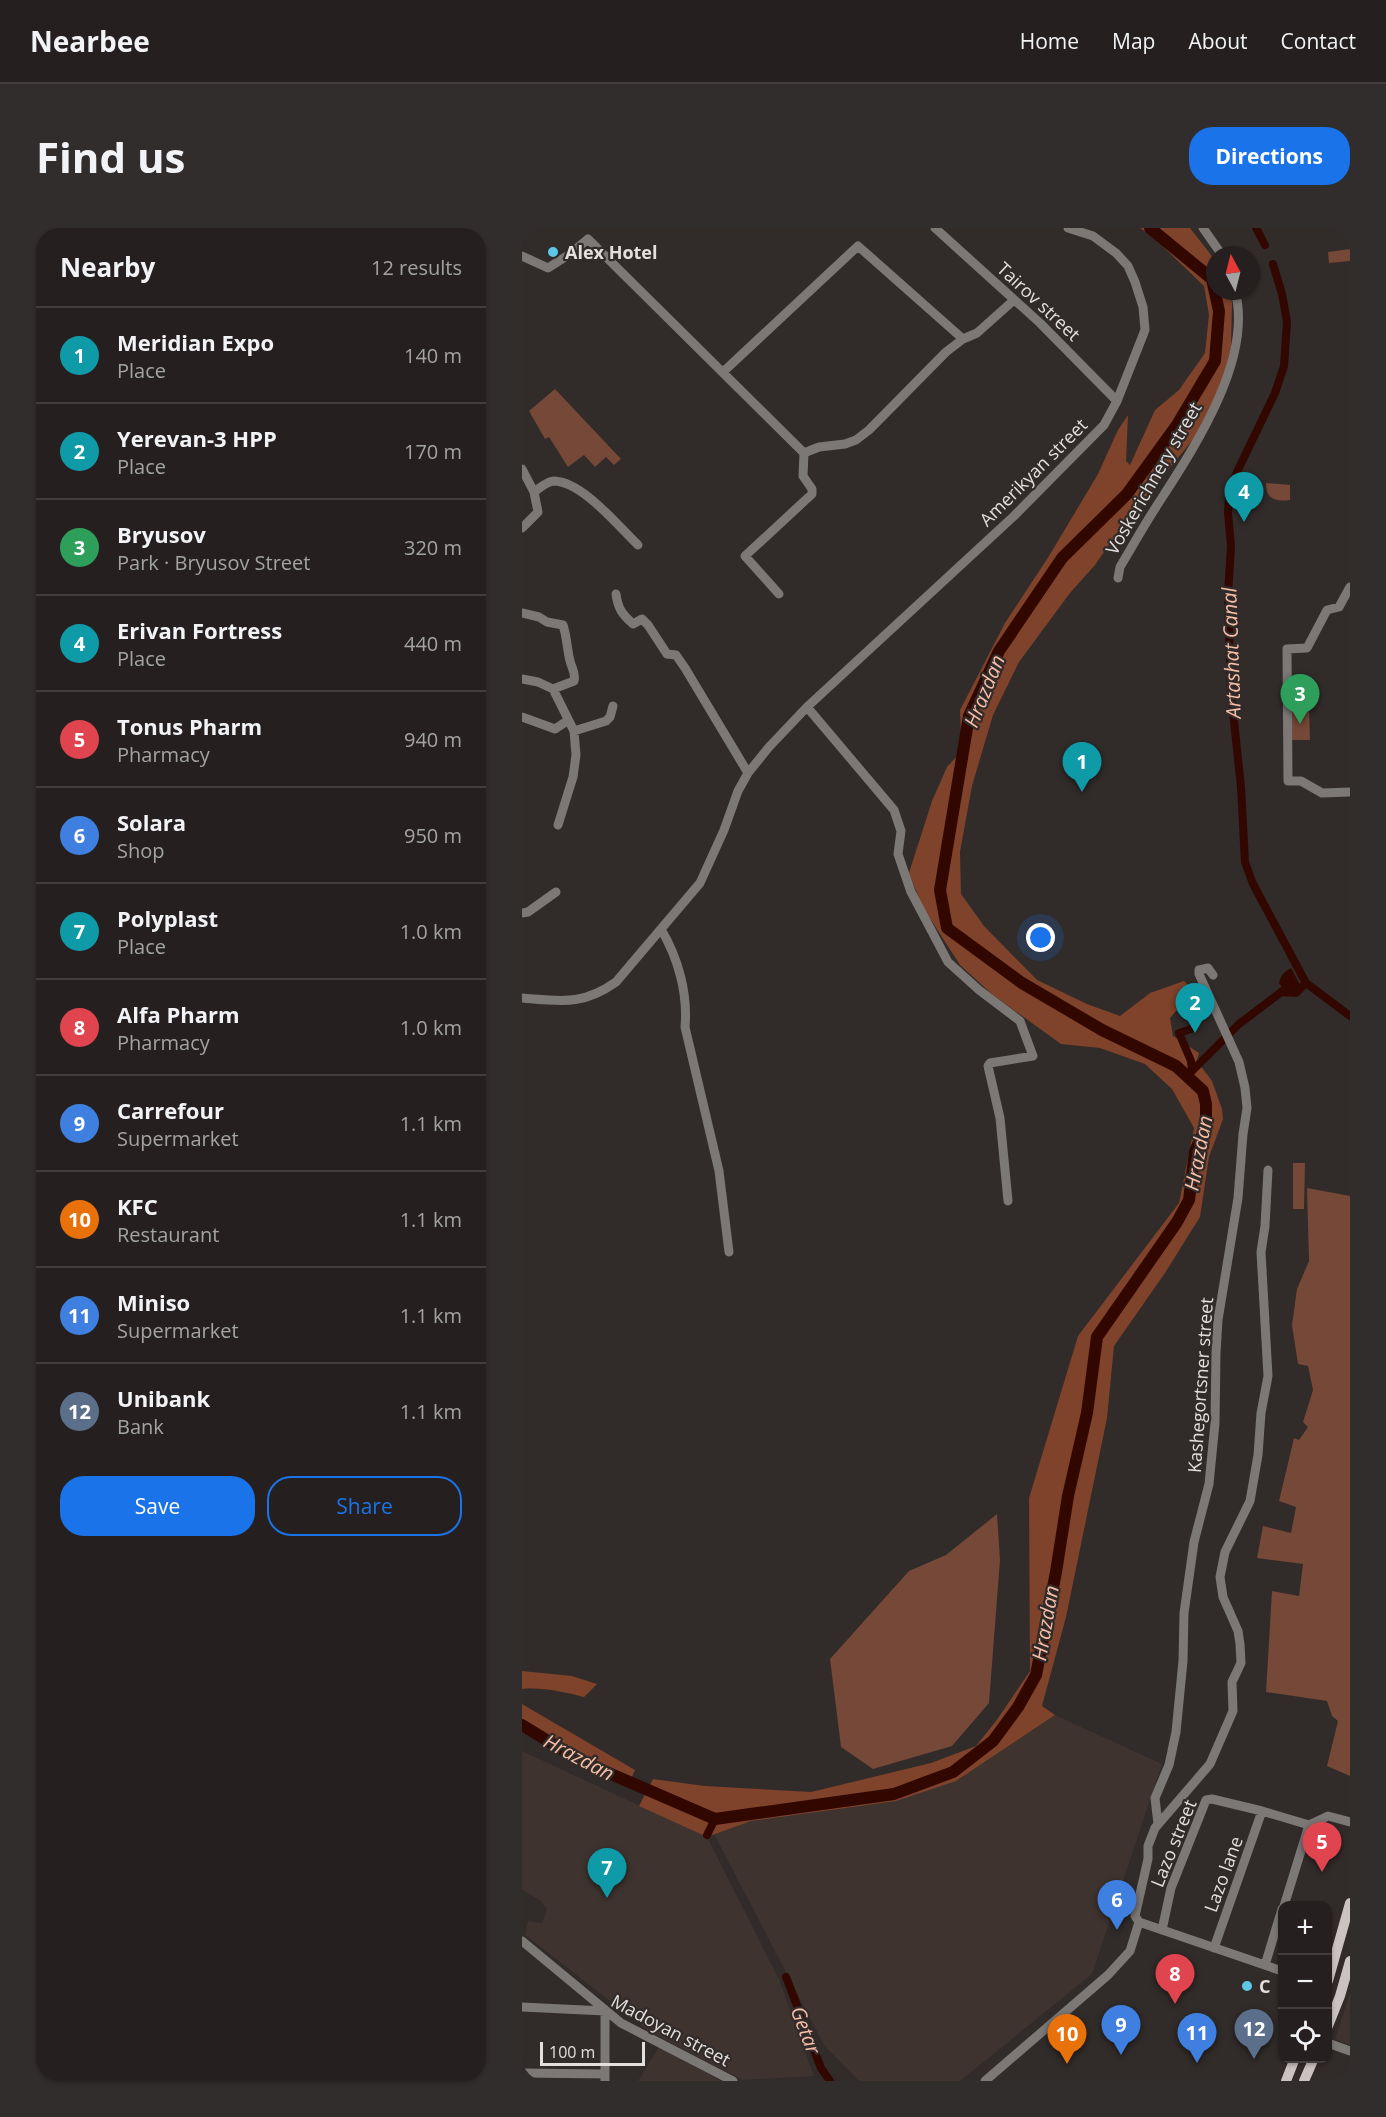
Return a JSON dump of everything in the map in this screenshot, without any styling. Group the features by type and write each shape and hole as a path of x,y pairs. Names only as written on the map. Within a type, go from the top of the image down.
{"main road":[{"path":"1332,1967 1350,1903"},
{"path":"1332,2016 1350,1961"},
{"path":"1286,2081 1293,2063"},
{"path":"1304,2081 1312,2063"}],"street":[{"name":"Tairov street","path":"935,228 1040,323 1117,401"},
{"name":"Amerikyan street","path":"522,998 579,1001 600,993 616,982 700,883 724,830 738,791 769,747 807,707 1014,516 1104,425 1117,401 1144,330 1143,307 1136,282 1128,266 1116,253 1093,236 1068,228"},
{"path":"1203,228 1215,246"},
{"path":"522,256 548,268 588,239 804,453 804,476 812,489 812,494 745,556 779,594"},
{"path":"723,372 858,246 963,339"},
{"path":"804,453 819,447 856,440 870,430 946,352 963,339 977,333 1014,300"},
{"name":"Voskerichnery street","path":"1118,578 1120,567 1203,432 1227,375 1238,337 1237,300"},
{"path":"522,469 534,492 538,512 522,528"},
{"path":"534,492 549,482 556,481 585,493 638,546"},
{"path":"1350,587 1338,606 1327,609 1307,648 1287,649 1288,782 1301,781 1322,793 1350,792"},
{"path":"616,594 621,614 633,624 642,619 667,654 676,656 685,668 748,774"},
{"path":"522,613 563,625 567,634 570,661 576,676 574,681 553,689"},
{"path":"522,679 538,682 553,689 574,731 576,755 573,777 558,825"},
{"path":"574,731 606,720 610,717 613,706"},
{"path":"807,707 894,810 901,831 898,854 911,892 948,962 979,990 1020,1021 1033,1056 998,1061 988,1066 1000,1118 1008,1201"},
{"path":"522,717 555,729 567,721"},
{"path":"522,913 528,912 556,892"},
{"path":"661,929 674,951 687,1006 685,1027 719,1171 729,1252"},
{"name":"Kashegortsner street","path":"1158,1824 1155,1798 1169,1765 1176,1732 1183,1661 1184,1613 1194,1542 1209,1485 1215,1423 1218,1320 1238,1198 1247,1108 1239,1062 1198,974 1199,970 1208,968 1213,975"},
{"name":"Kashegortsner street","path":"985,2081 1108,1975 1130,1951 1139,1922 1135,1916 1148,1859 1148,1846 1158,1824 1210,1764 1233,1711 1232,1682 1241,1663 1240,1644 1238,1631 1223,1597 1220,1577 1225,1552 1250,1502 1268,1376 1262,1266 1268,1170"},
{"name":"Lazo street","path":"1162,1930 1167,1902 1175,1877 1206,1800 1212,1799 1262,1811 1309,1826"},
{"name":"Lazo lane","path":"1214,1948 1262,1811"},
{"path":"1285,1901 1309,1826 1328,1816 1350,1822"},
{"path":"1139,1922 1278,1970"},
{"path":"1265,1965 1278,1923"},
{"path":"522,1941 605,2011 605,2078 522,2073"},
{"name":"Madoyan street","path":"522,2007 605,2011 621,2022 733,2081"},
{"path":"1332,2044 1350,2051"}],"shaded area":[{"path":"1140,228 1190,228 1206,248 1206,298 1204,286 1153,237"},
{"path":"1350,249 1350,261 1329,263 1328,252"},
{"path":"1206,300 1231,300 1231,347 1225,374 1201,430 1124,523 1095,565 1070,593 1019,662 993,715 972,786 960,852 961,894 984,926 1037,980 1087,1004 1120,1016 1150,993 1184,981 1194,991 1170,1018 1173,1036 1199,1053 1197,1061 1212,1081 1222,1109 1223,1119 1209,1157 1200,1217 1165,1273 1114,1346 1107,1418 1066,1617 1042,1706 1055,1715 956,1781 896,1801 751,1821 707,1837 639,1806 653,1779 705,1786 811,1792 931,1763 976,1746 1030,1671 1029,1498 1078,1336 1179,1203 1194,1128 1172,1089 1145,1064 1100,1048 1061,1044 993,995 960,965 922,906 909,873 932,801 947,767 958,755 961,735 960,710 1005,623 1049,556 1098,474 1118,430 1128,415 1126,461 1130,465 1155,410 1179,390 1205,353 1209,315"},
{"path":"555,389 621,459 614,465 606,457 595,467 584,455 568,467 549,437 545,439 529,411"},
{"path":"1266,483 1290,485 1290,500 1272,498 1266,488"},
{"path":"1309,707 1310,740 1292,740 1291,708"},
{"path":"1291,968 1300,985 1292,991 1284,990 1279,983 1283,974"},
{"path":"1293,1163 1305,1163 1304,1209 1293,1209"},
{"path":"1307,1188 1350,1196 1350,1776 1327,1766 1338,1721 1332,1716 1327,1701 1266,1692 1272,1591 1299,1596 1303,1564 1257,1558 1263,1526 1291,1533 1296,1507 1279,1501 1294,1438 1299,1440 1308,1427 1303,1422 1313,1390 1308,1366 1298,1364 1292,1325 1297,1289 1309,1261"},
{"path":"997,1514 1000,1560 989,1703 952,1746 873,1769 841,1747 830,1659 909,1571 946,1555"},
{"path":"522,1671 572,1676 597,1684 584,1697 546,1689 522,1689"},
{"path":"522,1704 635,1770 631,1779 522,1722"},
{"path":"1055,1715 1162,1764 1092,1974 960,2081 859,2081 824,2045 714,1834 751,1821 956,1781"},
{"path":"522,1751 707,1837 779,1979 814,2076 743,2080 650,2032 525,1935 528,1921 542,1923 547,1909 541,1901 522,1890"},
{"path":"1350,1993 1350,2045 1335,2039"},
{"path":"659,2047 721,2081 638,2081"}],"waterway":[{"name":"Hrazdan","path":"522,1725 581,1761 715,1819 894,1794 953,1772 993,1741 1018,1707 1036,1675 1068,1496 1087,1413 1097,1337 1177,1222 1189,1200 1195,1151 1206,1127 1206,1104 1203,1091 1176,1066 1102,1030 1022,983 947,928 940,890 969,716 999,651 1062,558 1127,494 1177,425 1215,361 1219,311 1212,279 1150,228"},
{"name":"Artashat Canal","path":"1256,228 1265,245"},
{"name":"Artashat Canal","path":"1273,264 1287,322 1284,366 1275,393 1236,474 1229,496 1228,513 1231,546 1228,594 1231,693 1241,787 1245,862 1253,884 1306,983 1350,1016"},
{"path":"1187,1076 1239,1024 1284,990 1289,983"},
{"path":"1281,992 1296,993 1306,983"},
{"path":"1191,1029 1179,1033 1191,1061 1192,1071"},
{"name":"Getar","path":"707,1835 715,1819"},
{"name":"Getar","path":"786,1977 821,2068 830,2081"}],"place":[{"name":"Alex Hotel","path":"553,252"},
{"name":"Erivan Fortress","path":"1244,522"},
{"name":"Bryusov","path":"1300,724"},
{"name":"Meridian Expo","path":"1082,792"},
{"name":"Yerevan-3 HPP","path":"1195,1033"},
{"name":"Tonus Pharm","path":"1322,1872"},
{"name":"Polyplast","path":"607,1898"},
{"name":"Solara","path":"1117,1930"},
{"name":"C","path":"1247,1986"},
{"name":"Alfa Pharm","path":"1175,2004"},
{"name":"Carrefour","path":"1121,2055"},
{"name":"Unibank","path":"1254,2059"},
{"name":"Miniso","path":"1197,2063"},
{"name":"KFC","path":"1067,2064"}]}
